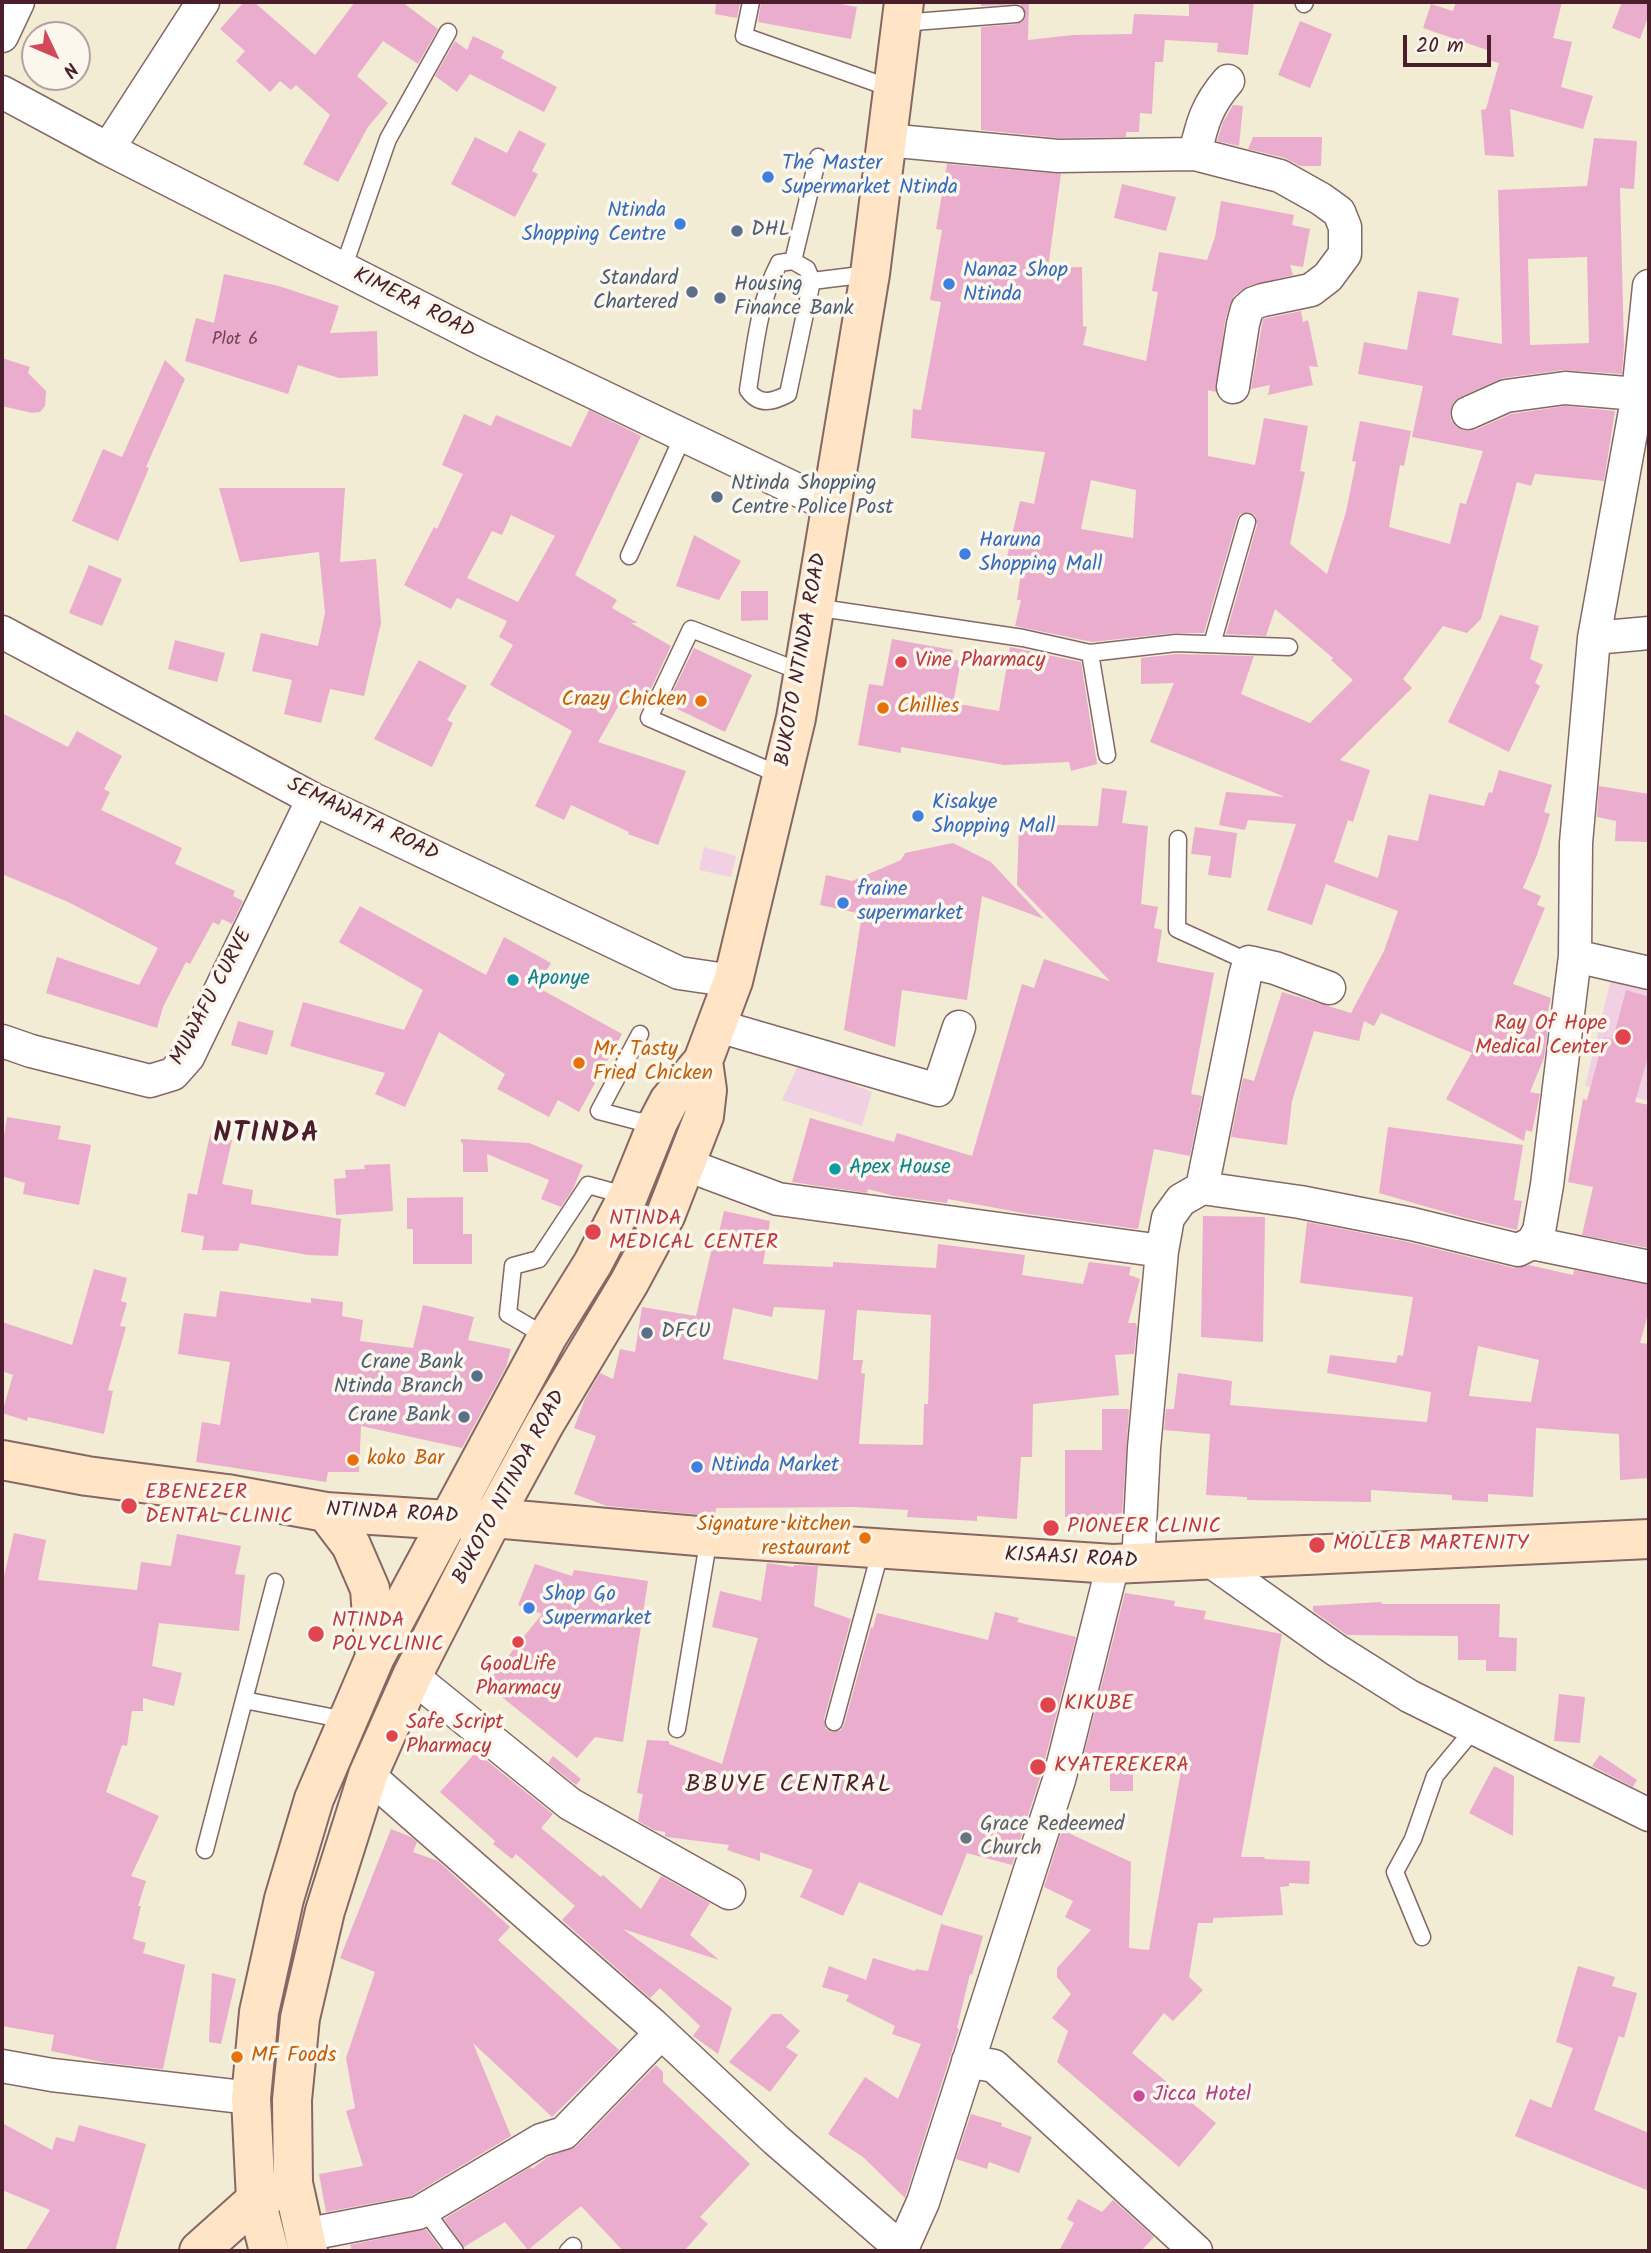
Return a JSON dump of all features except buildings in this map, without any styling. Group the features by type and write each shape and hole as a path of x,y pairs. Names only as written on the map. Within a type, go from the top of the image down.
{"main road":[{"name":"BUKOTO NTINDA ROAD","path":"267,2250 256,2200 251,2098 258,2012 284,1899 314,1799 375,1657 547,1337 593,1263 628,1196 658,1122 680,1086 703,1061 733,981 796,718 804,674 870,274 903,12"},
{"name":"BUKOTO NTINDA ROAD","path":"301,2221 292,2100 300,2018 325,1911 368,1775 412,1676 493,1518 666,1214 704,1116 707,1090 703,1061"},
{"name":"NTINDA ROAD","path":"2,1460 87,1476 227,1494 326,1512 448,1520 493,1518"},
{"path":"326,1512 351,1545 370,1589 375,1657"},
{"name":"KISAASI ROAD","path":"493,1518 709,1537 1125,1564 1649,1539"},
{"path":"200,2251 256,2200 301,2221 267,2250"}],"street":[{"path":"2,36 18,2"},
{"path":"108,149 203,2"},
{"path":"1195,154 1205,114 1216,94 1228,81"},
{"name":"KIMERA ROAD","path":"2,92 108,149 482,339 831,506"},
{"path":"886,140 1058,156 1195,154 1280,176 1321,199 1339,212 1345,227 1345,254 1328,277 1311,290 1263,300 1247,309 1242,324 1233,387"},
{"path":"368,1775 903,2250 923,2202 1059,1780 1125,1564 1144,1448 1162,1251 1168,1218 1181,1200 1202,1188 1300,1202 1400,1221 1518,1250 1532,1243 1539,1231 1575,956 1576,843 1594,638 1638,394 1649,286"},
{"path":"1468,413 1506,396 1565,388 1638,394"},
{"name":"SEMAWATA ROAD","path":"2,632 313,799 679,973 733,981"},
{"path":"1594,638 1649,633"},
{"name":"MUWAFU CURVE","path":"2,1041 150,1081 173,1074 188,1057 313,799"},
{"path":"1575,956 1649,973"},
{"path":"1202,1188 1250,962 1276,968 1329,988"},
{"path":"718,1026 938,1090 959,1027"},
{"path":"687,1165 778,1199 1162,1251"},
{"path":"1532,1243 1649,1267"},
{"path":"1209,1560 1336,1650 1409,1696 1649,1815"},
{"path":"412,1676 570,1804 729,1893"},
{"path":"301,2221 418,2213 541,2140 564,2133 661,2033"},
{"path":"968,2061 994,2066 1196,2251"},
{"path":"2,2066 52,2075 251,2098"}],"lane":[{"path":"751,2 744,36 892,89"},
{"path":"903,12 1017,14"},
{"path":"343,269 388,139 448,32"},
{"path":"793,261 818,158"},
{"path":"793,261 807,269 812,281 788,394 775,401 754,399 748,390 769,284 779,262 793,261"},
{"path":"812,281 870,274"},
{"path":"629,556 683,436"},
{"path":"1212,644 1247,522"},
{"path":"814,607 1023,638 1090,653 1176,643 1289,647"},
{"path":"782,776 649,718 691,629 804,674"},
{"path":"1090,653 1107,755"},
{"path":"1178,839 1177,929 1250,962"},
{"path":"640,1034 599,1111 637,1121 658,1122"},
{"path":"547,1337 508,1314 513,1266 539,1259 588,1185 628,1196"},
{"path":"677,1729 709,1537"},
{"path":"834,1722 881,1549"},
{"path":"205,1850 275,1582"},
{"path":"244,1700 346,1720"},
{"path":"1423,1937 1395,1872 1413,1839 1436,1776 1474,1729"},
{"path":"424,2209 455,2251"}],"shaded area":[{"path":"704,847 736,856 731,877 699,870"},
{"name":"Ray Of Hope Medical Center","path":"1611,979 1649,988 1649,1101 1585,1086"},
{"path":"798,1066 819,1071 872,1092 862,1126 782,1100"}],"place":[{"name":"The Master Supermarket Ntinda","path":"768,177"},
{"name":"Ntinda Shopping Centre","path":"680,224"},
{"name":"DHL","path":"737,231"},
{"name":"Nanaz Shop Ntinda","path":"949,284"},
{"name":"Standard Chartered","path":"692,292"},
{"name":"Housing Finance Bank","path":"720,298"},
{"name":"Ntinda Shopping Centre Police Post","path":"717,497"},
{"name":"Haruna Shopping Mall","path":"965,554"},
{"name":"Vine Pharmacy","path":"901,662"},
{"name":"Crazy Chicken","path":"701,701"},
{"name":"Chillies","path":"883,708"},
{"name":"Kisakye Shopping Mall","path":"918,816"},
{"name":"fraine supermarket","path":"843,903"},
{"name":"Aponye","path":"513,980"},
{"name":"Ray Of Hope Medical Center","path":"1623,1037"},
{"name":"Mr. Tasty Fried Chicken","path":"579,1063"},
{"name":"Apex House","path":"835,1169"},
{"name":"NTINDA MEDICAL CENTER","path":"593,1232"},
{"name":"DFCU","path":"647,1333"},
{"name":"Crane Bank Ntinda Branch","path":"477,1376"},
{"name":"Crane Bank","path":"464,1417"},
{"name":"koko Bar","path":"353,1460"},
{"name":"Ntinda Market","path":"697,1467"},
{"name":"EBENEZER DENTAL CLINIC","path":"129,1506"},
{"name":"PIONEER CLINIC","path":"1051,1528"},
{"name":"Signature kitchen restaurant","path":"865,1538"},
{"name":"MOLLEB MARTENITY","path":"1317,1545"},
{"name":"Shop Go Supermarket","path":"529,1608"},
{"name":"NTINDA POLYCLINIC","path":"316,1634"},
{"name":"GoodLife Pharmacy","path":"518,1642"},
{"name":"KIKUBE","path":"1048,1705"},
{"name":"Safe Script Pharmacy","path":"392,1736"},
{"name":"KYATEREKERA","path":"1038,1767"},
{"name":"Grace Redeemed Church","path":"966,1838"},
{"name":"MF Foods","path":"237,2057"},
{"name":"Jicca Hotel","path":"1139,2096"}],"district":[{"name":"NTINDA","path":"267,1136"},
{"name":"BBUYE CENTRAL","path":"789,1787"}]}
